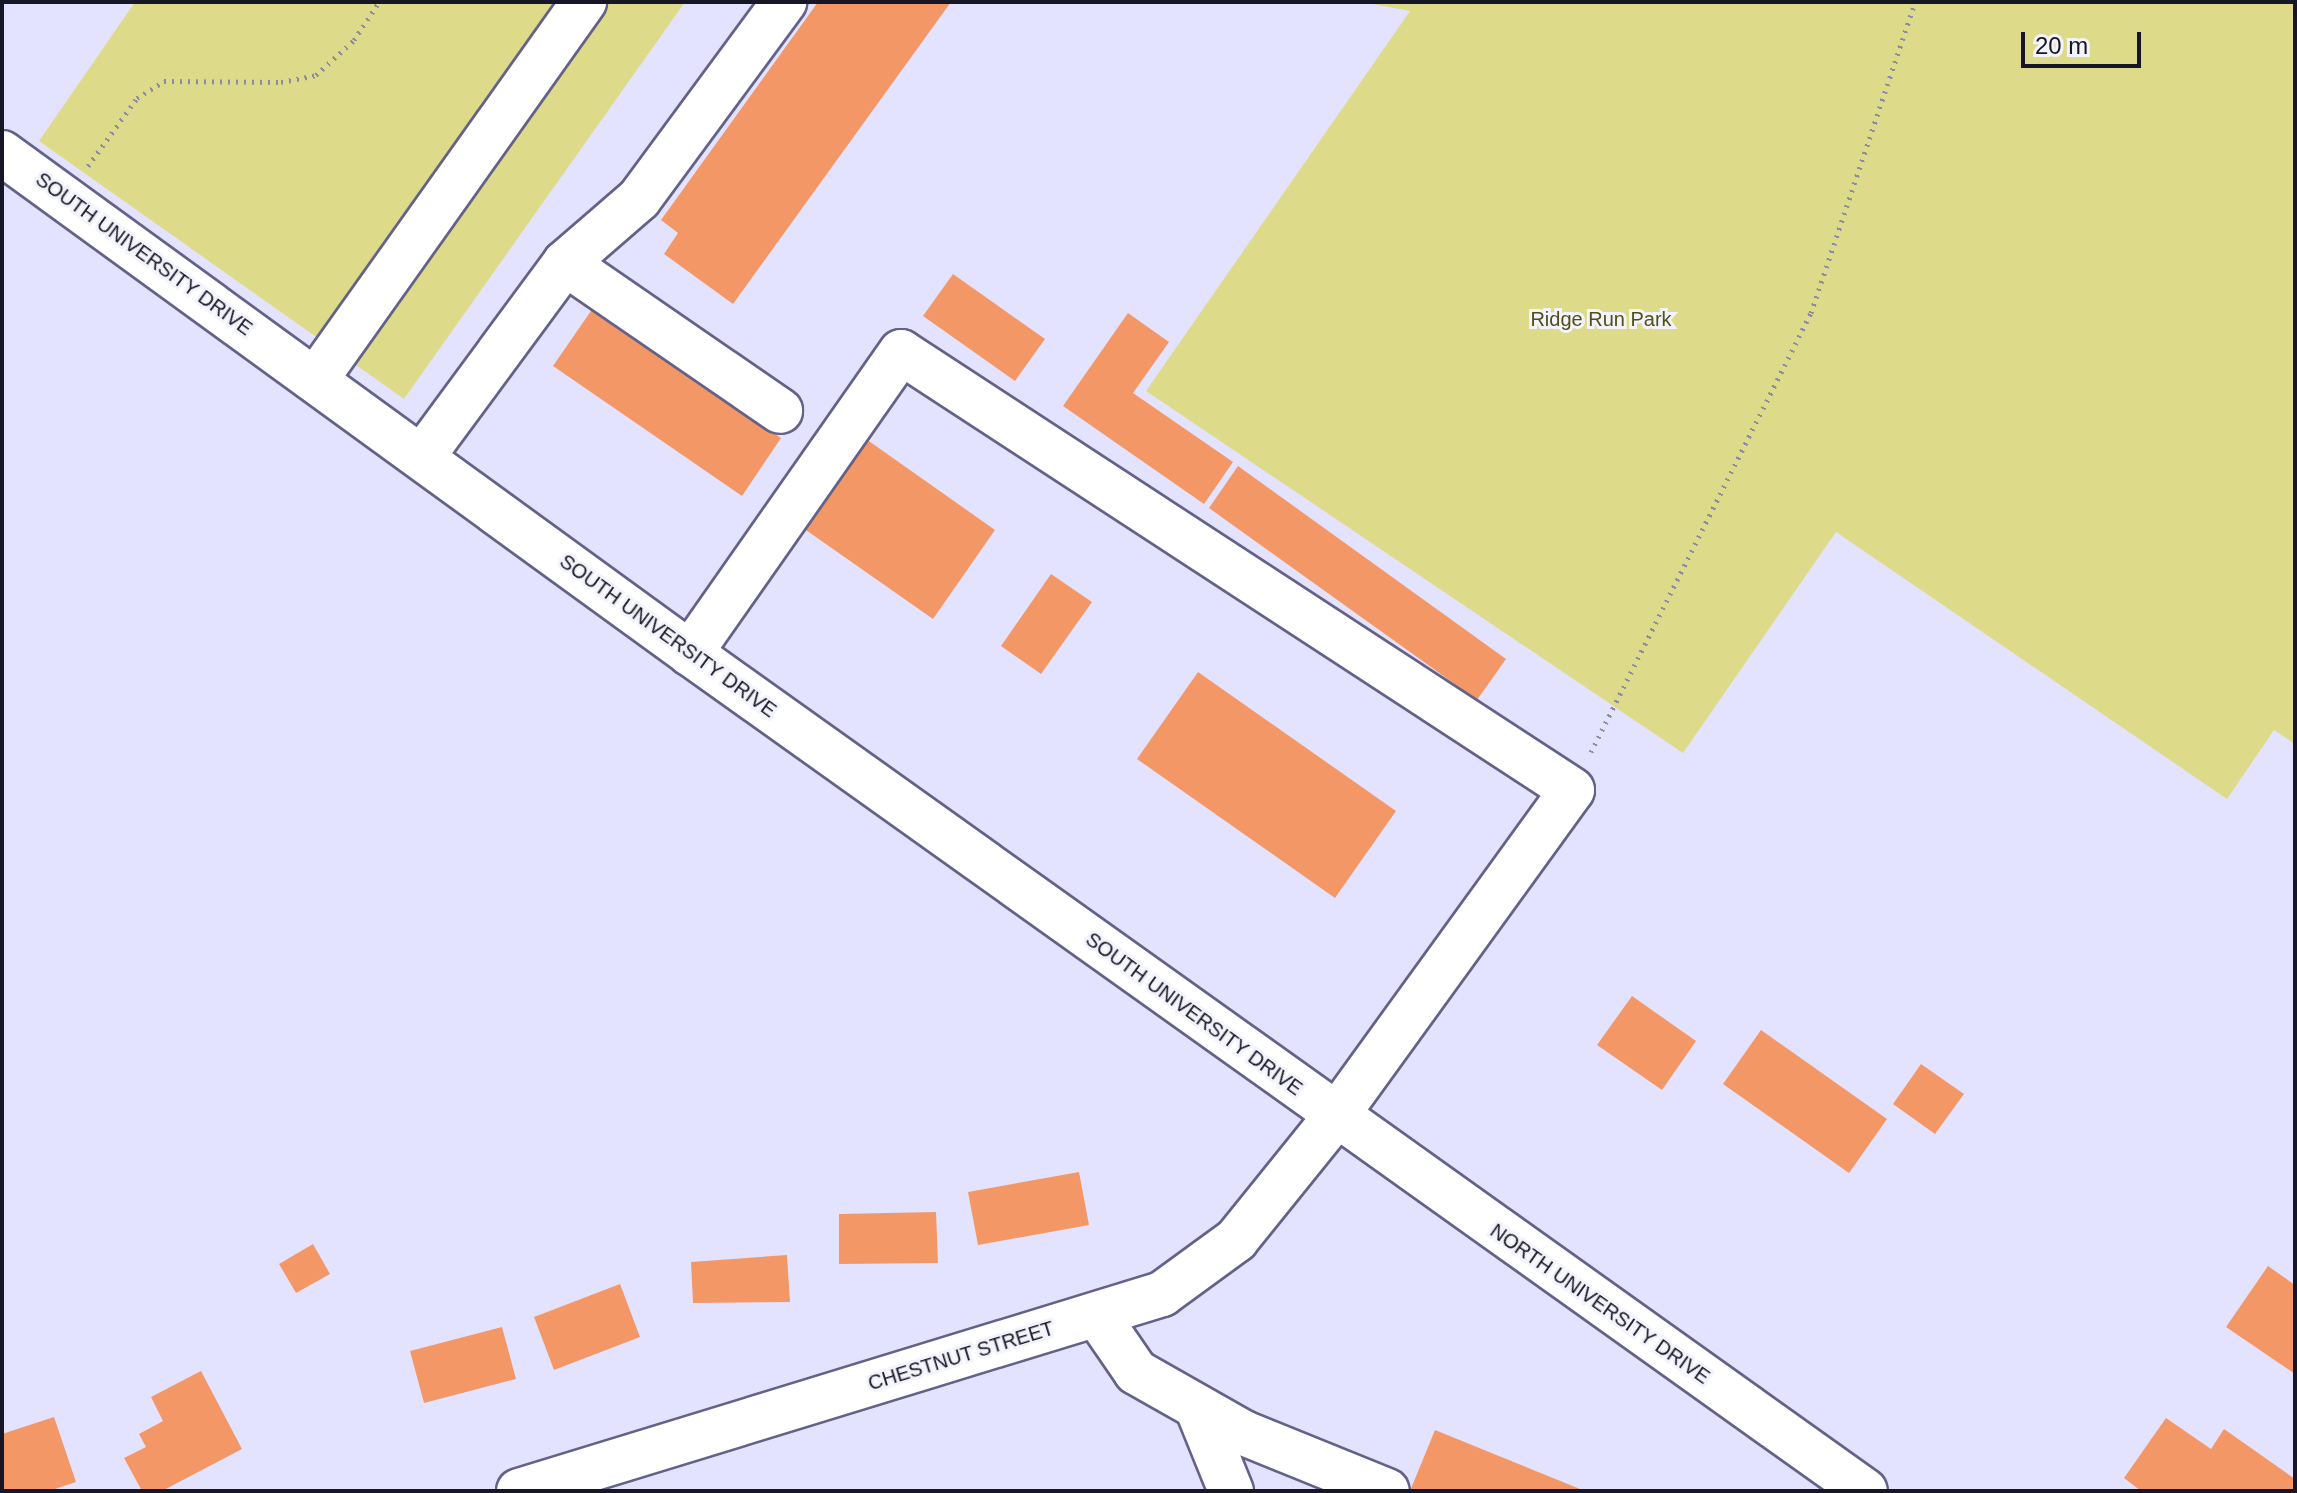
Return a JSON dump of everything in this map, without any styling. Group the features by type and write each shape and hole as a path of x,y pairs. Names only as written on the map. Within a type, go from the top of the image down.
{"street":[{"path":"316,379 584,2"},
{"path":"422,457 565,263 639,199 784,2"},
{"name":"SOUTH UNIVERSITY DRIVE","path":"2,153 690,653 1336,1116"},
{"path":"565,263 780,411"},
{"path":"690,653 901,352 1572,790"},
{"name":"CHESTNUT STREET","path":"519,1491 1162,1294 1236,1240 1336,1116 1572,790"},
{"name":"NORTH UNIVERSITY DRIVE","path":"1336,1116 1865,1491"},
{"path":"1097,1315 1136,1372 1244,1433 1387,1491"},
{"path":"1197,1407 1231,1491"}],"path":[{"path":"68,198 115,123 137,98 164,81 281,82 316,75 354,40 379,2"},
{"path":"1572,790 1811,313 1915,2"}],"green space":[{"path":"135,2 685,2 404,399 39,141"},
{"name":"Ridge Run Park","path":"1362,2 2295,2 2295,744 2274,730 2227,799 1836,532 1683,753 1146,391 1410,11"}],"building":[{"path":"818,2 951,2 733,304 664,254 678,233 661,220"},
{"path":"953,274 1045,339 1015,381 923,316"},
{"path":"593,308 781,438 742,496 553,366"},
{"path":"1128,313 1169,342 1133,393 1233,462 1204,504 1063,406"},
{"path":"866,439 995,530 933,619 803,528"},
{"path":"1238,466 1506,659 1477,700 1209,508"},
{"path":"1051,574 1092,602 1041,674 1001,646"},
{"path":"1198,672 1396,811 1335,898 1137,759"},
{"path":"1632,996 1696,1041 1662,1090 1597,1045"},
{"path":"1761,1030 1887,1119 1849,1173 1723,1084"},
{"path":"1921,1064 1964,1094 1935,1134 1893,1104"},
{"path":"1079,1172 1089,1225 978,1245 968,1192"},
{"path":"936,1212 938,1263 839,1264 839,1214"},
{"path":"313,1244 330,1274 296,1293 279,1264"},
{"path":"787,1255 790,1302 693,1303 691,1262"},
{"path":"2268,1266 2295,1285 2295,1374 2226,1327"},
{"path":"620,1284 640,1337 554,1370 534,1317"},
{"path":"502,1327 516,1379 424,1403 410,1351"},
{"path":"201,1371 242,1449 162,1491 142,1491 124,1458 146,1447 139,1434 163,1421 151,1397"},
{"path":"54,1417 76,1482 49,1491 2,1491 2,1434"},
{"path":"2166,1418 2211,1449 2224,1429 2295,1479 2295,1491 2141,1491 2124,1478"},
{"path":"1435,1430 1585,1491 1410,1491"}]}
